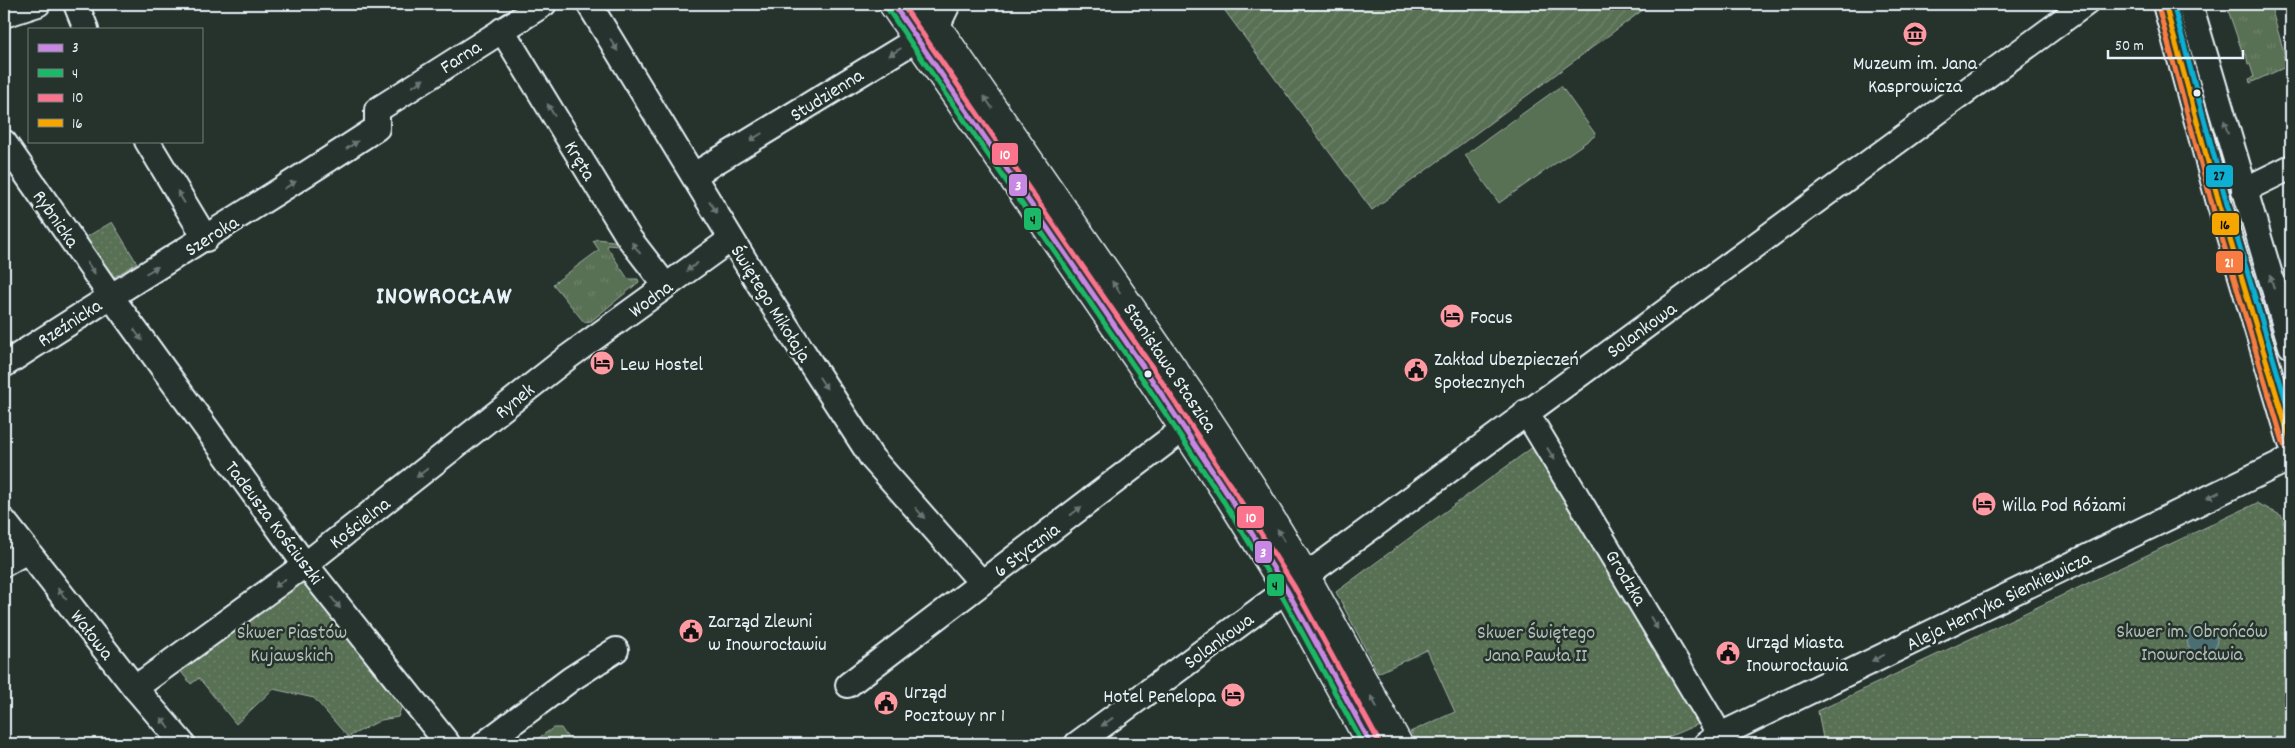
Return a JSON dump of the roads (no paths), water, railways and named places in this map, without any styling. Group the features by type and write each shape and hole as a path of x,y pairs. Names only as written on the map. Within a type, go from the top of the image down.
{"main road":[{"name":"Stanisława Staszica","path":"893,4 934,23"},
{"name":"Stanisława Staszica","path":"921,4 1194,421 1398,744"},
{"name":"Stanisława Staszica","path":"1296,583 1371,744"}],"street":[{"path":"4,15 38,4"},
{"path":"76,4 86,28"},
{"name":"Farna","path":"311,172 378,128 377,110 544,4"},
{"name":"Świętego Mikołaja","path":"589,4 731,239 872,458 981,582"},
{"name":"Solankowa","path":"1077,744 1526,412 2085,4"},
{"path":"2164,4 2220,206 2291,443"},
{"path":"2190,4 2291,346"},
{"name":"Studzienna","path":"694,175 934,23"},
{"name":"Kręta","path":"502,30 629,238 666,286"},
{"name":"Rybnicka","path":"4,142 110,295"},
{"path":"149,142 206,239"},
{"path":"2244,190 2291,167"},
{"name":"Szeroka","path":"110,295 206,239 311,172"},
{"name":"Wodna","path":"568,357 731,239"},
{"name":"Rzeźnicka","path":"4,364 110,295"},
{"name":"Tadeusza Kościuszki","path":"110,295 306,564 448,744"},
{"name":"Rynek","path":"461,443 568,357"},
{"name":"Grodzka","path":"1526,412 1607,544 1716,741"},
{"name":"6 Stycznia","path":"848,685 1194,421"},
{"name":"Kościelna","path":"135,688 306,564 461,443"},
{"name":"Aleja Henryka Sienkiewicza","path":"1716,741 2291,458"},
{"name":"Wałowa","path":"4,522 135,688 184,744"},
{"path":"4,564 27,550"},
{"path":"484,744 571,679 616,650"}],"water":[{"path":"2202,625 2213,629 2217,640 2213,651 2202,655 2191,651 2187,640 2191,629"}],"place":[{"name":"Muzeum im. Jana Kasprowicza","path":"1915,34"},
{"name":"Focus","path":"1452,316"},
{"name":"Lew Hostel","path":"602,363"},
{"name":"Zakład Ubezpieczeń Społecznych","path":"1416,370"},
{"name":"Willa Pod Różami","path":"1984,504"},
{"name":"Zarząd Zlewni w Inowrocławiu","path":"691,631"},
{"name":"Urząd Miasta Inowrocławia","path":"1728,653"},
{"name":"Hotel Penelopa","path":"1233,695"},
{"name":"Urząd Pocztowy nr 1","path":"886,703"}],"district":[{"name":"INOWROCŁAW","path":"444,294"}],"park label":[{"name":"Skwer Piastów Kujawskich","path":"292,642"},
{"name":"Skwer Świętego Jana Pawła II","path":"1536,642"},
{"name":"Skwer im. Obrońców Inowrocławia","path":"2192,642"}]}
